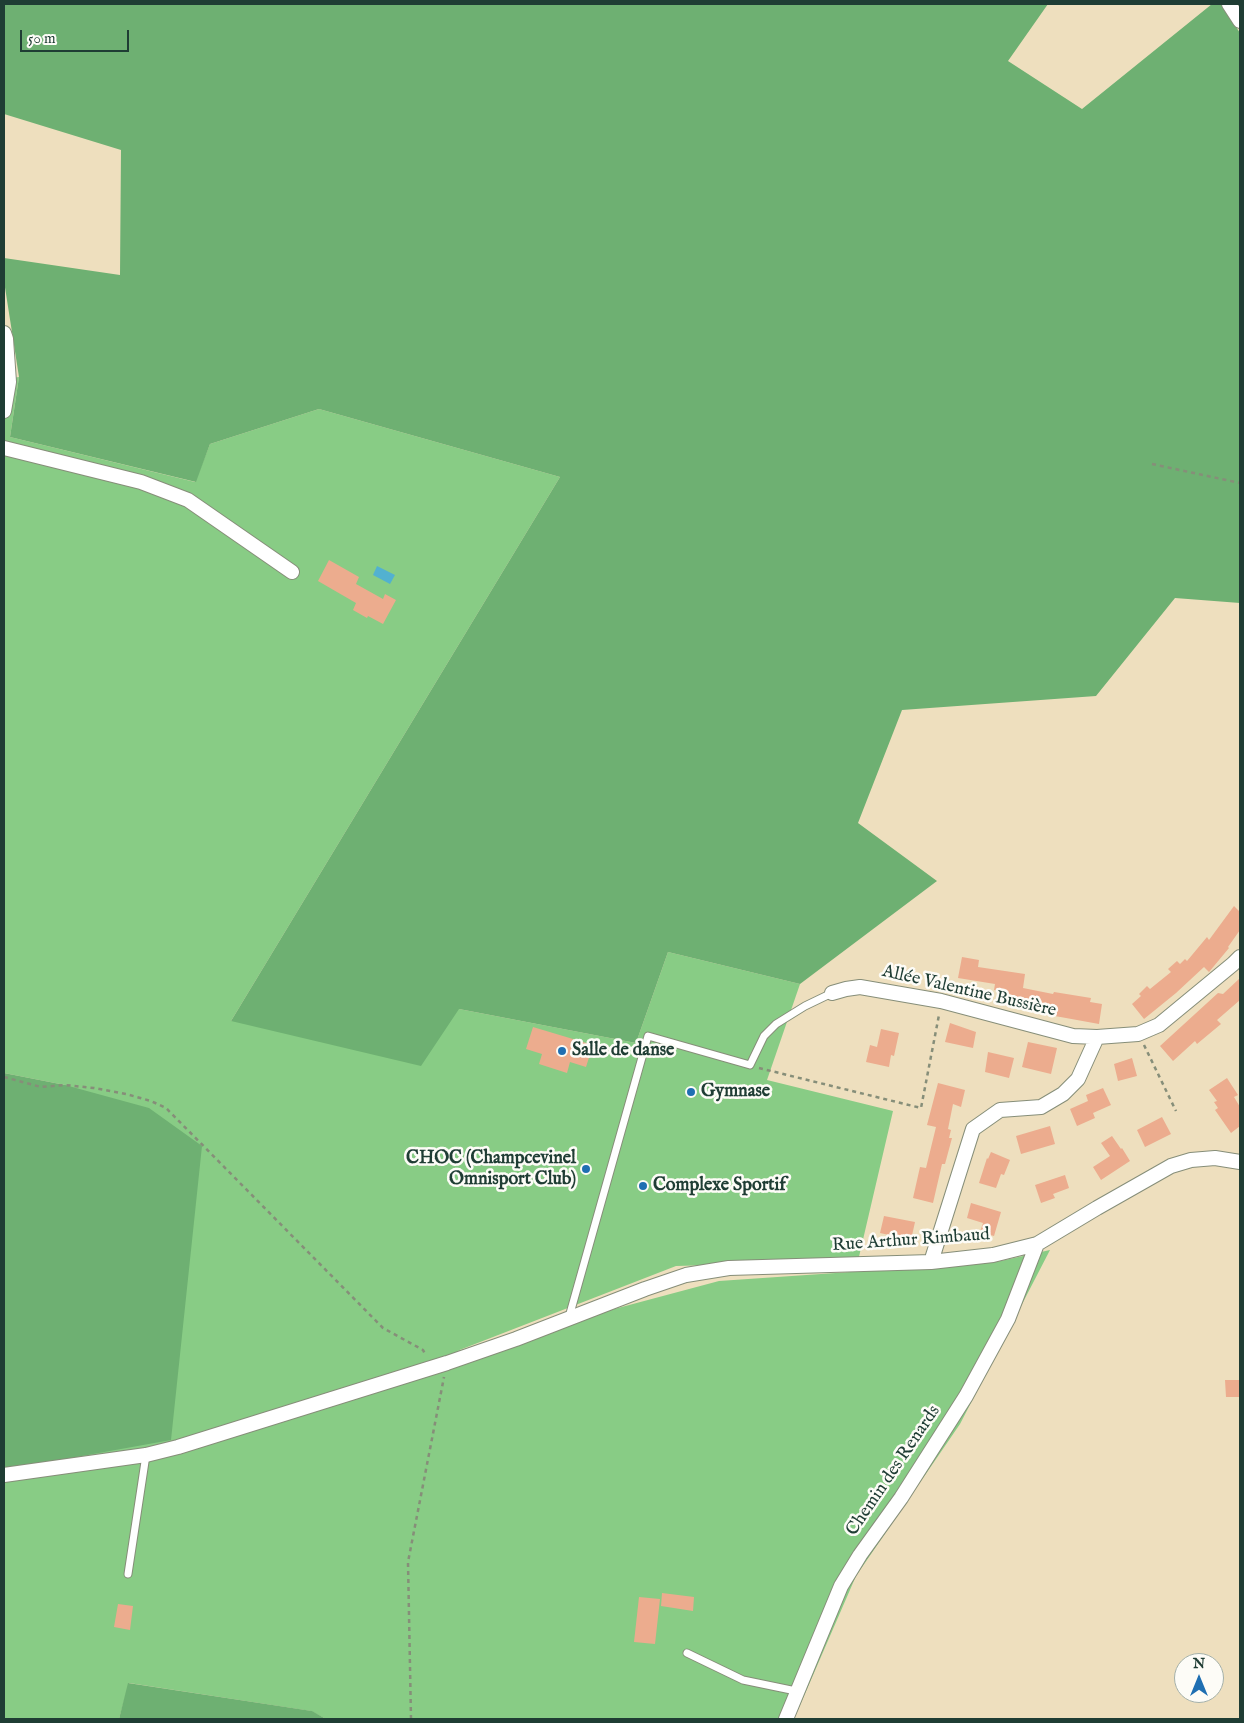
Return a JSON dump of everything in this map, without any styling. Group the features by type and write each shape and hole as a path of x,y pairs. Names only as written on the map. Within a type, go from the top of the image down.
{"street":[{"path":"1229,4 1240,21"},
{"path":"4,333 9,382 4,411"},
{"path":"4,448 141,482 188,500 292,572"},
{"path":"1138,1034 1159,1025 1240,957"},
{"name":"Allée Valentine Bussière","path":"832,993 846,988 860,987 941,1001 1073,1036 1097,1037 1138,1034"},
{"path":"931,1262 973,1128 1000,1110 1041,1107 1063,1094 1078,1079 1097,1037"},
{"name":"Rue Arthur Rimbaud","path":"4,1475 146,1455 178,1447 447,1363 516,1339 645,1288 686,1275 720,1270 931,1262 993,1255 1036,1244 1171,1166 1191,1160 1215,1158 1240,1162"},
{"name":"Chemin des Renards","path":"786,1719 841,1586 860,1555 901,1498 966,1396 1008,1319 1036,1244"}],"lane":[{"path":"568,1319 648,1036 750,1065 764,1036 776,1024 805,1006 832,993"},
{"path":"128,1574 146,1455"},
{"path":"687,1653 743,1680 796,1691"}],"path":[{"path":"1152,464 1240,483"},
{"path":"750,1065 921,1108 941,1001"},
{"path":"1138,1034 1176,1111"},
{"path":"4,1077 41,1087 65,1085 110,1091 152,1101 166,1108 383,1328 423,1350 431,1367"},
{"path":"411,1719 408,1562 447,1363"}],"green space":[{"path":"4,4 1048,4 1008,61 1082,109 1212,4 1221,4 1240,33 1240,603 1175,598 1096,696 902,710 858,823 937,881 800,984 668,952 636,1043 459,1009 421,1066 231,1021 560,477 319,409 210,444 196,482 10,437 19,377 4,281 4,258 120,275 121,150 4,114"},
{"path":"19,377 10,437 195,482 210,444 319,409 560,477 231,1021 459,1009 636,1043 668,952 800,984 767,1080 893,1111 858,1261 676,1266 457,1351 719,1281 996,1262 1050,1250 960,1424 856,1576 794,1719 326,1719 311,1711 129,1683 119,1719 4,1719 4,1470 65,1085 4,1073 4,379"},
{"path":"4,1073 65,1085 149,1108 202,1146 171,1440 4,1470"},
{"path":"128,1683 312,1711 326,1719 119,1719"}],"water":[{"path":"377,566 395,575 390,584 373,575"}],"building":[{"path":"329,560 359,577 356,584 383,599 385,594 396,600 383,624 353,610 356,603 318,581"},
{"path":"1234,906 1240,912 1240,930 1229,948 1209,972 1204,967 1144,1019 1132,1004 1141,996 1139,994 1147,986 1150,989 1171,972 1168,969 1177,961 1180,964 1185,959 1187,961 1207,937 1209,940"},
{"path":"962,957 979,960 978,967 1025,974 1023,988 1053,994 1054,992 1091,998 1090,1002 1102,1004 1099,1024 1033,1012 1035,1002 1008,997 1009,993 994,990 995,984 958,978"},
{"path":"1240,978 1240,1000 1217,1020 1221,1024 1197,1044 1195,1041 1173,1061 1160,1046 1218,993 1223,994"},
{"path":"950,1023 976,1032 973,1048 945,1042"},
{"name":"Salle de danse","path":"533,1027 593,1045 586,1067 570,1062 567,1073 539,1064 542,1054 526,1049"},
{"path":"881,1029 899,1033 894,1056 891,1055 889,1067 866,1062 870,1045 877,1047"},
{"path":"1028,1042 1057,1048 1051,1074 1022,1067"},
{"path":"988,1052 1014,1058 1009,1078 985,1072"},
{"path":"1132,1058 1137,1076 1118,1081 1114,1064"},
{"path":"1227,1078 1238,1095 1234,1097 1240,1107 1240,1126 1231,1133 1215,1110 1218,1108 1214,1102 1217,1101 1209,1090"},
{"path":"938,1083 965,1090 961,1107 953,1104 948,1129 951,1130 949,1138 952,1138 945,1164 942,1164 933,1203 913,1198 920,1167 926,1168 936,1127 927,1125"},
{"path":"1103,1088 1111,1105 1093,1113 1095,1118 1077,1126 1070,1109 1088,1101 1086,1095"},
{"path":"1162,1117 1171,1134 1145,1147 1137,1130"},
{"path":"1050,1126 1055,1144 1021,1154 1016,1136"},
{"path":"1112,1136 1130,1161 1101,1180 1093,1167 1110,1156 1101,1143"},
{"path":"991,1152 1010,1160 1004,1175 1001,1174 996,1188 979,1183 987,1158"},
{"path":"1065,1175 1069,1188 1053,1194 1055,1198 1041,1203 1035,1185"},
{"path":"971,1203 1001,1212 994,1236 980,1232 983,1223 967,1218"},
{"path":"884,1216 915,1222 911,1240 880,1233"},
{"path":"1225,1380 1240,1380 1240,1397 1226,1397"},
{"path":"662,1593 694,1597 693,1611 661,1606"},
{"path":"639,1597 660,1599 655,1644 634,1642"},
{"path":"118,1604 133,1606 130,1630 114,1627"}],"place":[{"name":"Salle de danse","path":"562,1051"},
{"name":"Gymnase","path":"691,1092"},
{"name":"CHOC (Champcevinel Omnisport Club)","path":"586,1169"},
{"name":"Complexe Sportif","path":"643,1186"}]}
